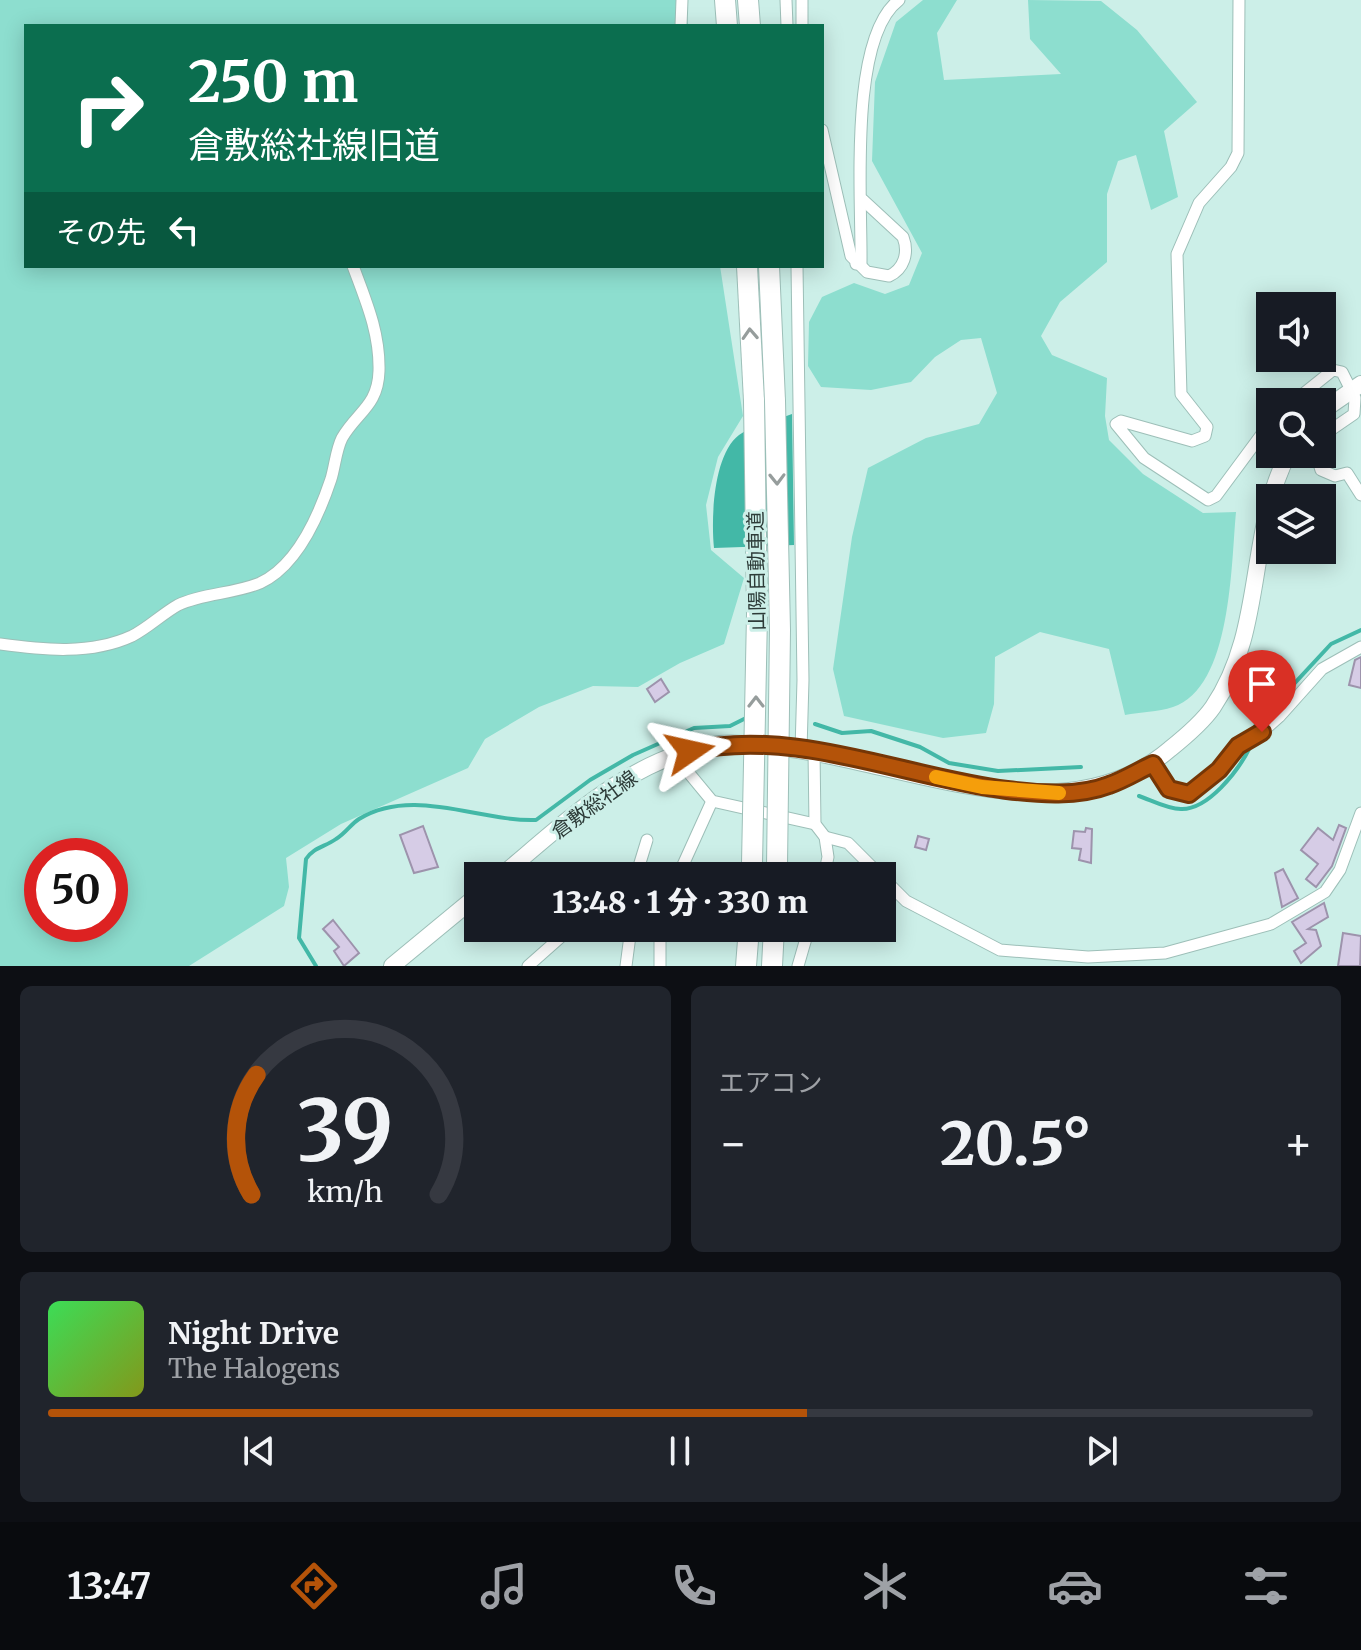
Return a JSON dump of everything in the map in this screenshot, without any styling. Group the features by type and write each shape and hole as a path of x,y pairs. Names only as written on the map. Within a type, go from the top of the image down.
{"highway":[{"path":"725,0 727,24"},
{"path":"748,0 750,24"},
{"name":"山陽自動車道","path":"747,268 754,401 757,629 752,862"},
{"name":"山陽自動車道","path":"769,268 780,645 777,862"},
{"path":"746,966 748,942"},
{"path":"772,966 773,942"}],"main road":[{"path":"1336,401 1356,387"},
{"name":"倉敷総社線","path":"518,862 580,811 645,766 674,755 721,744 808,750 982,787 1059,793 1107,786 1153,764 1212,709 1231,676 1252,607 1268,502 1282,468"},
{"path":"392,966 464,907"}],"street":[{"path":"681,24 682,0"},
{"path":"786,0 787,24"},
{"path":"802,0 802,24"},
{"path":"856,264 861,263 863,200 860,134 870,57 888,13 899,0"},
{"path":"1239,0 1238,153 1231,167 1199,203 1177,254 1181,394 1207,427 1205,436 1192,441 1121,421 1116,424 1144,458 1208,500 1216,496 1256,442"},
{"path":"824,139 851,256 856,264 873,274 889,276 896,272 905,256 903,237 863,200"},
{"path":"0,644 40,650 108,644 132,635 178,605 261,583 283,565 298,548 320,509 341,440 356,418 373,403 379,374 378,333 354,268"},
{"path":"797,268 803,680 815,824 825,837 827,862"},
{"path":"1310,388 1333,370 1342,372 1356,387 1354,414 1336,426"},
{"path":"1320,468 1329,475 1351,476 1361,495"},
{"path":"1153,764 1169,789 1189,794 1201,788 1238,746 1262,732 1322,669 1361,647"},
{"path":"674,755 712,801 815,824"},
{"path":"684,862 712,801"},
{"path":"896,891 906,901 1000,950 1088,957 1165,953 1271,924 1325,892 1340,870 1361,813"},
{"path":"825,837 848,843 866,862"},
{"path":"640,862 647,840"},
{"path":"528,966 555,942"},
{"path":"626,966 629,942"},
{"path":"660,942 660,966"},
{"path":"798,966 805,942"}],"shaded area":[{"path":"0,0 685,0 688,24 24,24 24,268 720,268 743,416 718,457 706,505 711,550 744,578 724,644 680,663 638,687 593,686 539,707 485,739 468,768 341,824 286,858 289,887 284,906 189,966 0,966"},
{"path":"923,0 957,0 937,33 944,80 1061,74 1030,39 1028,0 1101,1 1137,30 1197,102 1164,131 1178,197 1151,210 1136,155 1118,161 1107,194 1107,262 1060,302 1041,336 1052,355 1107,378 1105,416 1109,440 1143,474 1203,513 1236,512 1225,622 1218,650 1207,676 1192,695 1173,707 1125,715 1109,649 1040,632 995,657 994,704 986,733 943,738 844,716 833,669 852,537 868,468 926,438 979,424 997,393 981,338 961,340 935,357 911,382 871,390 821,387 808,366 809,322 822,297 854,283 885,294 909,285 922,253 872,161 875,82 896,22"},
{"path":"792,414 794,545 714,548 716,488 730,444 751,428"}],"building":[{"path":"1361,657 1361,688 1349,685 1355,660"},
{"path":"661,679 669,692 655,702 647,689"},
{"path":"1339,825 1346,828 1332,866 1316,887 1306,879 1318,864 1301,850 1318,828 1333,840"},
{"path":"423,826 438,867 414,873 400,835"},
{"path":"1086,828 1092,829 1091,863 1079,860 1081,849 1072,848 1074,831 1085,832"},
{"path":"918,836 929,839 926,850 915,847"},
{"path":"1283,869 1298,898 1282,907 1275,873"},
{"path":"1324,903 1328,917 1308,929 1316,930 1321,946 1301,963 1294,951 1306,943 1292,922"},
{"path":"333,920 359,953 344,966 334,951 339,947 323,929"},
{"path":"1343,933 1361,936 1360,966 1338,966"}],"waterway":[{"path":"1255,726 1331,644 1361,630"},
{"path":"316,966 299,938 306,859 359,819 380,810 424,805 536,820 590,780 633,755 694,728 730,726 750,716"},
{"path":"815,724 842,733 871,731 920,747 949,763 998,771 1081,767"},
{"path":"1139,796 1170,808 1191,808 1221,788 1249,749"}],"slow traffic":[{"path":"936,777 982,787 1059,793"}],"route":[{"path":"690,751 721,744 814,751 982,787 1022,792 1059,793 1107,786 1153,764 1160,780 1169,789 1179,794 1189,794 1201,788 1238,746 1262,732"}]}
